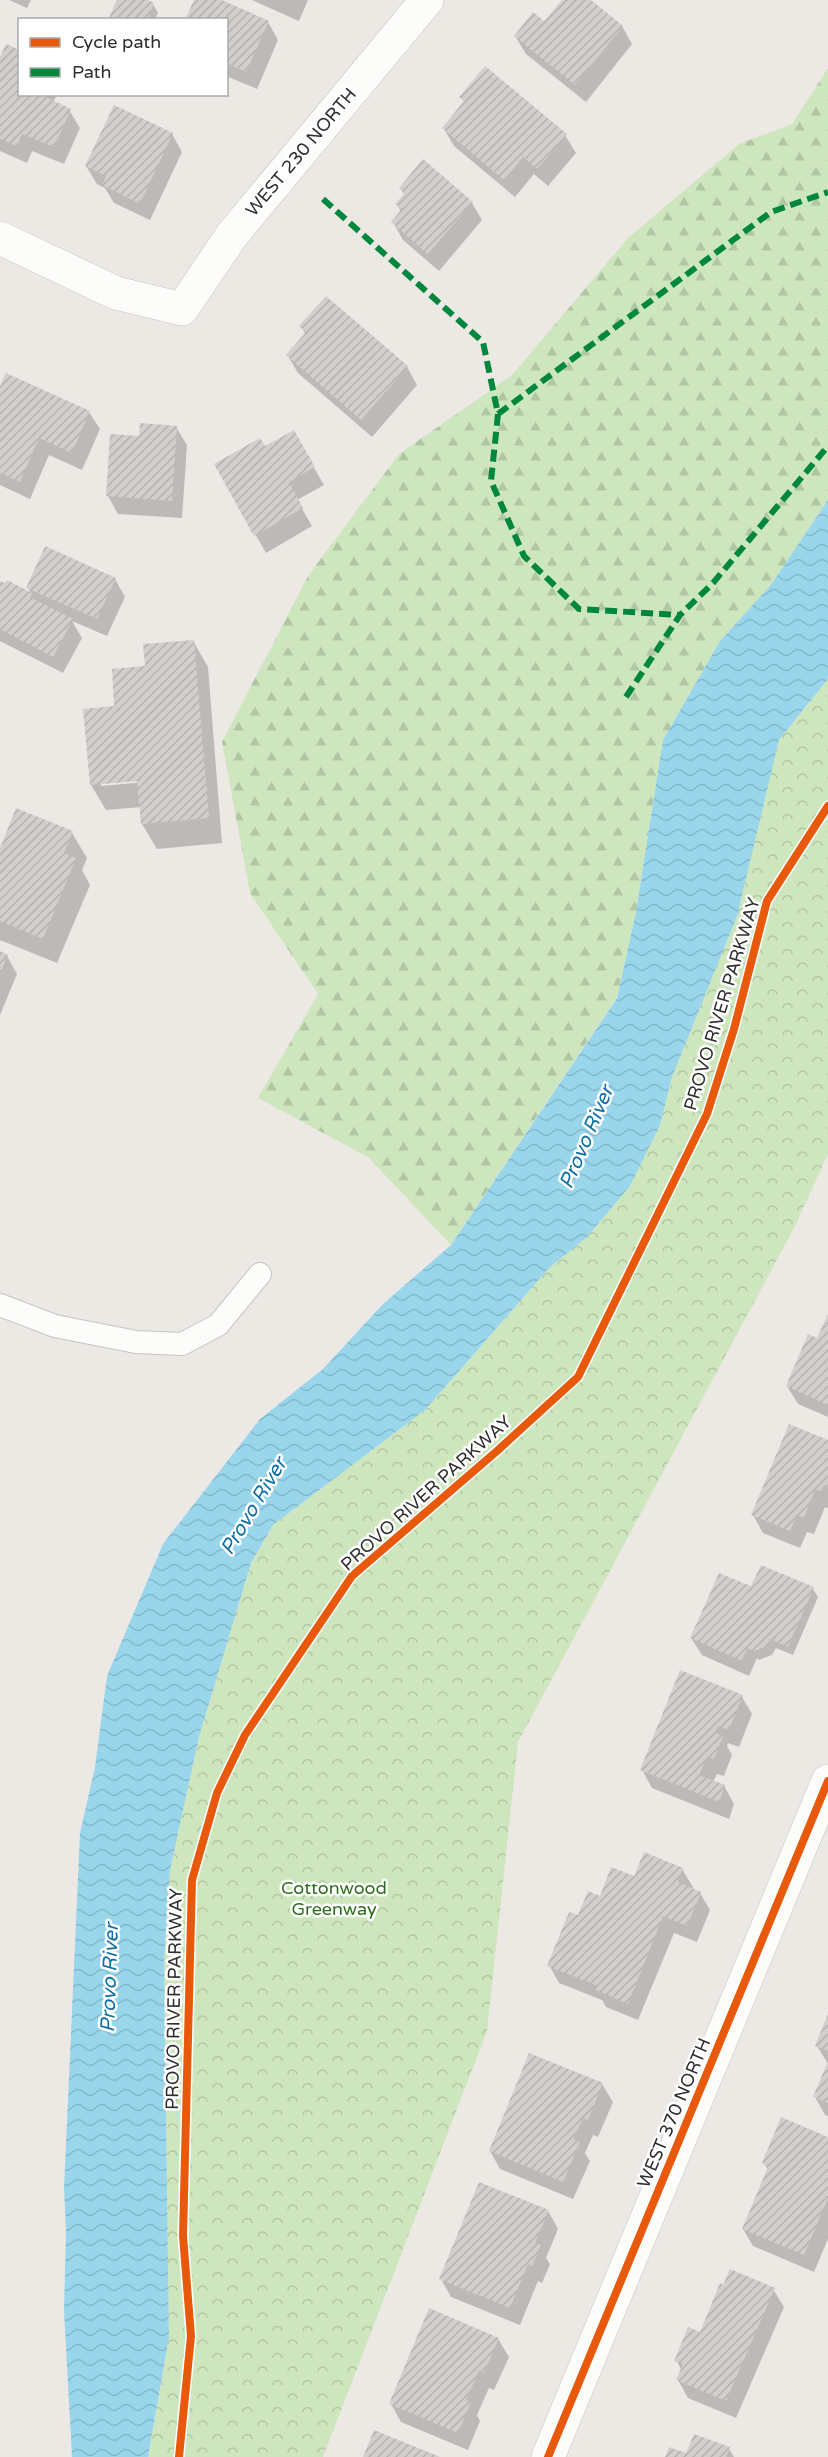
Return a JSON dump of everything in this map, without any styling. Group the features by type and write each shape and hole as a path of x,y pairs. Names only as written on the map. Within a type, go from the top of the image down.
{"street":[{"name":"WEST 230 NORTH","path":"0,238 116,293 182,309 232,235 428,0"},
{"name":"WEST 370 NORTH","path":"548,2457 828,1781"}],"lane":[{"path":"0,1305 56,1326 136,1342 182,1344 218,1326 260,1274"}],"green space":[{"path":"828,68 828,500 770,586 720,641 663,740 636,912 617,997 451,1245 368,1157 258,1098 318,994 250,893 222,742 308,576 399,454 512,375 628,238 739,144 792,124"},
{"name":"Cottonwood Greenway","path":"828,679 828,1154 794,1228 518,1742 487,2031 323,2457 148,2457 169,2337 164,1962 170,1870 199,1737 251,1563 273,1525 425,1410 549,1268 586,1238 660,1125 672,1077 703,998 758,826 779,740"}],"water":[{"name":"Provo River","path":"828,500 828,679 779,740 737,916 672,1077 660,1125 630,1186 586,1238 549,1268 425,1410 273,1525 251,1563 199,1737 170,1870 164,1962 169,2337 148,2457 72,2457 64,2311 66,2231 64,2188 80,1833 95,1767 107,1676 163,1544 260,1419 323,1369 382,1305 451,1245 617,998 636,912 663,740 720,641 770,586"}],"building":[{"path":"117,0 148,0 154,3 148,18 109,18"},
{"path":"194,0 222,0 269,21 246,72 228,64 228,18 186,18"},
{"path":"562,0 591,0 623,26 575,85 514,36 533,12 544,21"},
{"path":"6,44 18,49 18,96 44,96 71,109 54,147 22,134 17,146 0,139 0,57"},
{"path":"485,66 567,134 537,169 523,157 504,180 442,128 464,101 459,97"},
{"path":"114,105 173,133 140,204 102,185 106,176 85,166"},
{"path":"423,159 473,202 428,254 391,222 402,209 395,204 405,193 399,188"},
{"path":"326,296 408,366 361,420 286,355 306,332 299,326"},
{"path":"6,373 90,411 72,453 39,438 20,482 0,473 0,386"},
{"path":"140,423 177,426 172,501 106,496 110,434 139,436"},
{"path":"294,430 315,467 289,482 303,508 254,536 214,464 260,438 265,446"},
{"path":"45,546 116,578 97,619 26,588"},
{"path":"7,580 32,593 30,597 73,619 53,657 0,629 0,581 5,583"},
{"path":"194,640 209,818 141,824 137,781 90,785 83,709 114,706 112,669 145,666 143,644"},
{"path":"16,808 73,831 64,853 76,858 43,939 0,921 0,848"},
{"path":"0,951 8,955 0,974"},
{"path":"828,1314 828,1405 786,1386 808,1334 817,1338"},
{"path":"789,1424 828,1440 828,1487 824,1485 821,1491 815,1490 804,1518 797,1515 790,1531 751,1515"},
{"path":"761,1565 814,1587 788,1647 770,1639 767,1646 754,1651 747,1648 742,1661 690,1638 719,1573 751,1586"},
{"path":"680,1670 743,1695 729,1730 718,1726 715,1733 723,1736 714,1759 707,1757 699,1775 725,1785 719,1802 640,1770"},
{"path":"644,1852 683,1868 678,1882 701,1892 687,1926 663,1916 628,2004 594,1989 596,1985 547,1966 569,1912 578,1915 588,1891 600,1896 611,1867 634,1876"},
{"path":"828,2014 828,2051 815,2046"},
{"path":"529,2053 603,2083 588,2120 583,2118 573,2139 580,2142 563,2182 489,2151"},
{"path":"828,2061 828,2103 813,2097"},
{"path":"781,2117 828,2137 828,2198 804,2255 742,2229 768,2167 762,2163"},
{"path":"479,2182 549,2210 535,2243 541,2245 532,2266 528,2264 510,2308 439,2279"},
{"path":"730,2269 775,2288 726,2401 676,2380 683,2364 674,2361 688,2327 700,2332 720,2283 723,2285"},
{"path":"429,2308 499,2338 484,2373 479,2371 466,2400 471,2402 458,2433 389,2404"},
{"path":"374,2430 440,2457 363,2457"},
{"path":"694,2434 730,2447 726,2457 665,2457 669,2447 686,2453"}],"marked path":[{"path":"498,414 771,212 828,192"},
{"path":"323,199 483,342 498,414 491,481 524,556 579,609 680,615"},
{"path":"626,697 680,615 713,583 828,446"}],"cycle path":[{"name":"PROVO RIVER PARKWAY","path":"179,2457 191,2336 183,2236 192,1880 217,1793 245,1735 352,1576 497,1451 578,1377 707,1114 734,1029 767,901 828,806"},
{"path":"548,2457 828,1781"}]}
